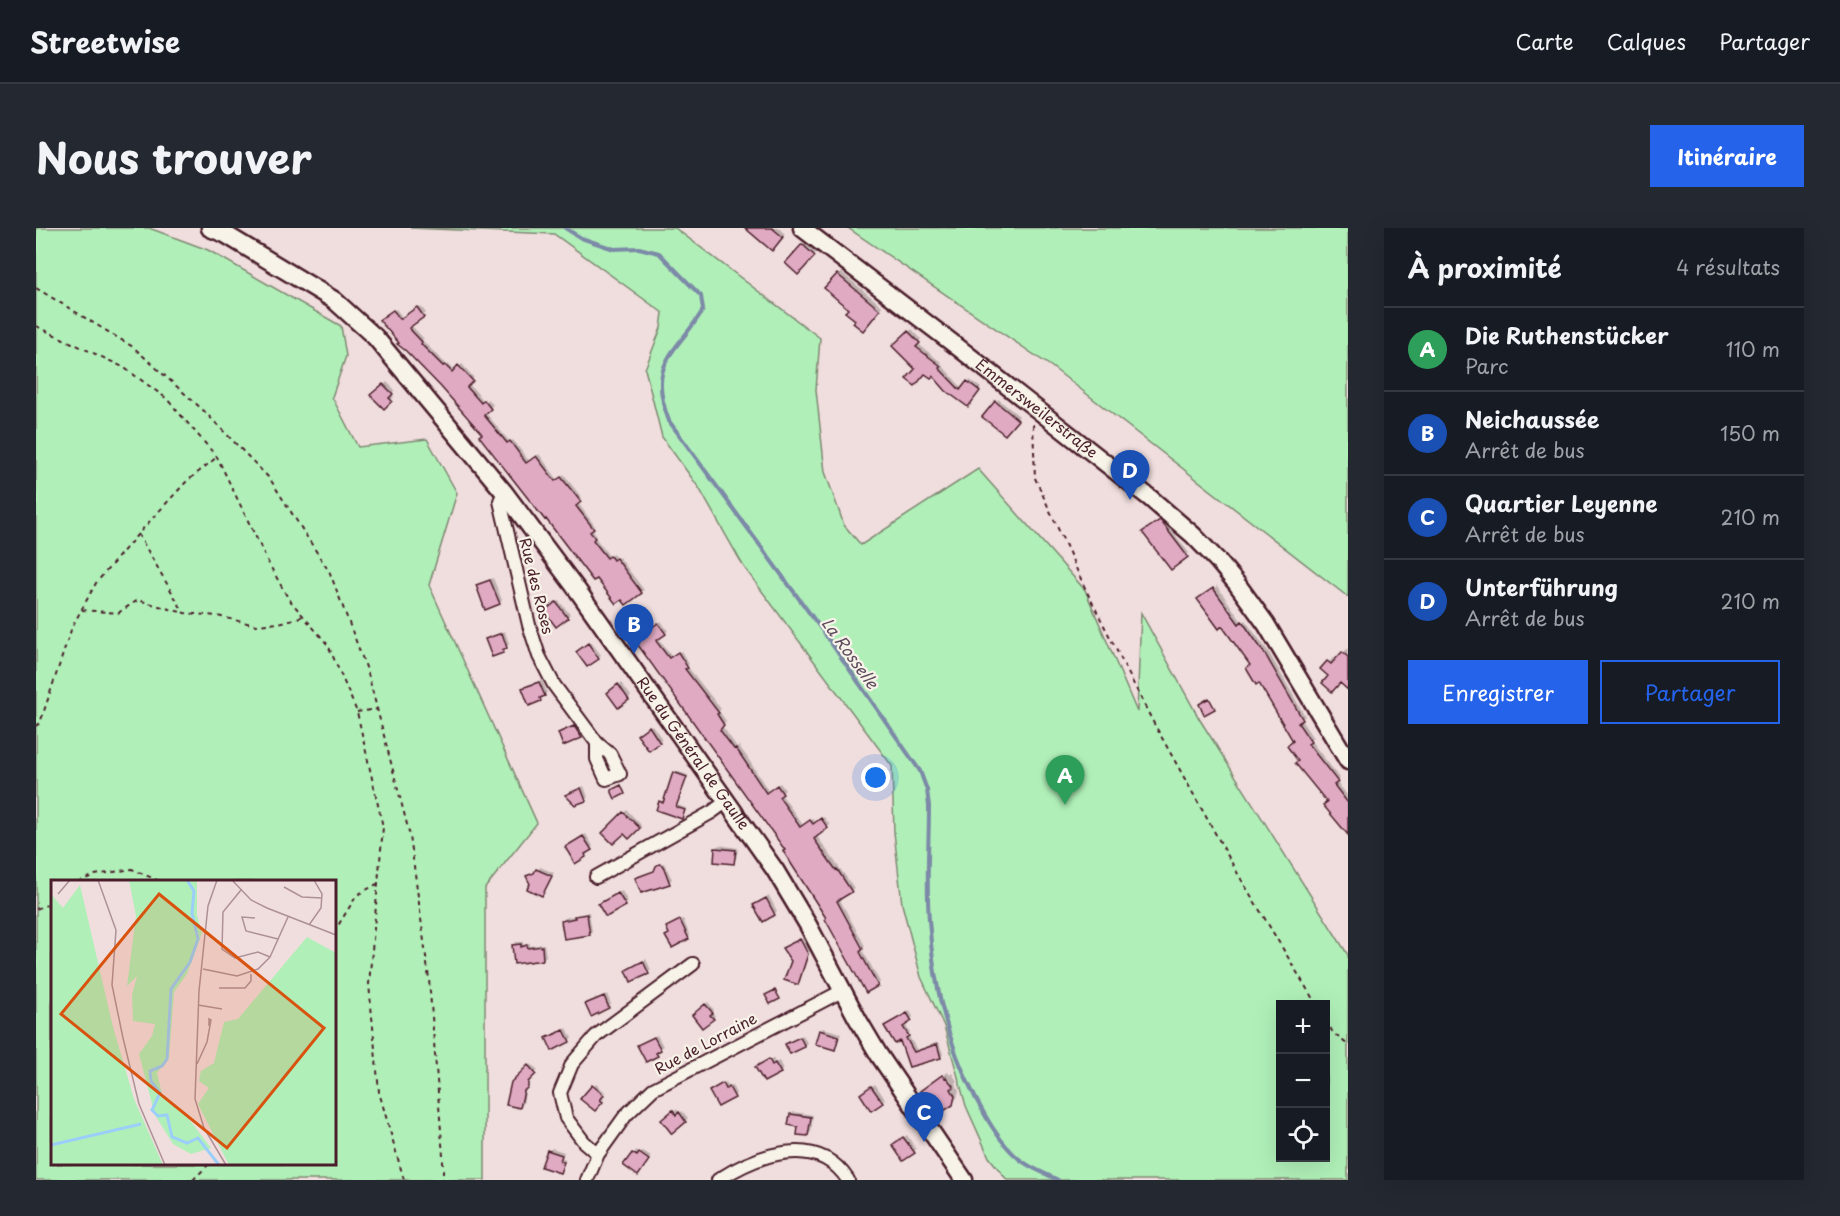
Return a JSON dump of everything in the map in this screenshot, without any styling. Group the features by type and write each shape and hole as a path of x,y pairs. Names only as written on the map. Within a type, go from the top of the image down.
{"main road":[{"name":"Rue du Général de Gaulle","path":"210,228 244,245 334,300 375,337 504,492 578,591 775,870 879,1055 964,1180"},
{"name":"Emmersweilerstraße","path":"802,228 1033,406 1150,498 1193,535 1218,561 1266,624 1348,761"}],"street":[{"name":"Rue des Roses","path":"504,492 500,501 529,625 539,656 554,685 597,743"},
{"path":"596,876 712,812 727,801"},
{"path":"598,1154 584,1142 566,1118 560,1093 572,1064 596,1036 693,964"},
{"name":"Rue de Lorraine","path":"587,1180 598,1154 626,1115 653,1089 842,991"},
{"path":"718,1180 758,1159 797,1151 828,1159 848,1180"}],"path":[{"path":"36,288 133,347 203,410 270,479 330,573 368,669 410,836 429,979 443,1180"},
{"path":"36,326 123,367 166,398 216,457 288,598 328,645 357,712 383,827 369,984 379,1092 404,1180"},
{"path":"1033,406 1035,478 1086,590 1163,740 1238,874 1313,1000"},
{"path":"36,726 40,723 72,627 96,583 186,482 216,457"},
{"path":"138,534 184,613"},
{"path":"81,609 117,613 138,600 184,613 217,616 256,625 279,623 304,616"},
{"path":"357,712 378,709"},
{"path":"36,718 40,723"},
{"path":"83,880 95,875 132,869 157,880"},
{"path":"336,929 357,895 378,884"},
{"path":"36,909 51,904"},
{"path":"1330,1027 1333,1033 1348,1045"},
{"path":"193,1180 208,1165"}],"green space":[{"path":"36,228 149,228 208,250 341,326 346,356 332,397 358,447 427,439 457,493 429,585 537,823 485,888 485,1180 36,1180"},
{"path":"410,228 675,228 820,338 816,390 825,472 844,525 861,545 978,469 1085,590 1137,712 1141,613 1200,720 1348,955 1348,1180 1007,1180 989,1157 966,1106 944,1026 921,977 902,904 894,832 892,766 744,567 699,488 662,437 645,369 661,328 663,313 554,234"},
{"path":"848,228 1348,228 1348,597 1052,367"}],"building":[{"path":"745,228 772,228 783,237 772,251"},
{"path":"802,244 815,256 798,275 785,263"},
{"path":"837,274 880,310 863,331 845,312 848,309 824,288"},
{"path":"417,307 424,317 409,328 422,342 421,344 452,372 458,365 473,381 467,387 481,403 484,400 491,409 484,415 507,443 510,441 526,463 536,456 555,481 561,477 581,502 576,506 594,529 590,532 595,538 593,540 607,558 610,556 613,560 616,558 642,593 626,605 622,600 616,604 597,579 593,581 479,436 482,434 441,387 397,344 399,343 379,320 393,310 400,319"},
{"path":"908,331 920,343 916,347 941,366 939,368 960,390 967,381 980,391 968,407 946,391 933,376 931,378 925,374 915,386 906,379 915,369 892,346"},
{"path":"383,384 393,394 389,398 392,401 384,409 370,395"},
{"path":"995,401 1018,420 1005,435 982,417"},
{"path":"1160,520 1188,557 1171,570 1142,532"},
{"path":"490,580 500,604 485,610 476,585"},
{"path":"1213,588 1239,624 1242,621 1265,654 1303,720 1298,723 1311,742 1308,744 1338,782 1334,785 1348,803 1348,835 1323,805 1327,802 1295,763 1298,761 1287,746 1293,741 1259,683 1256,685 1246,668 1250,665 1222,626 1219,629 1197,599"},
{"path":"556,602 568,618 556,627 544,611"},
{"path":"633,609 648,630 658,623 666,634 656,641 669,658 678,652 688,668 685,669 719,713 717,714 724,725 720,730 734,749 736,748 766,793 777,785 783,794 779,797 800,827 810,820 813,824 821,818 828,828 814,839 852,892 837,901 863,949 860,952 878,986 866,993 826,918 783,851 785,850 620,620"},
{"path":"502,633 507,648 502,650 503,653 492,657 485,639"},
{"path":"588,643 599,659 587,667 576,652"},
{"path":"1342,652 1348,657 1348,690 1340,683 1332,692 1322,683 1328,676 1320,669 1327,661 1331,664"},
{"path":"539,682 545,696 540,698 541,701 529,706 522,688"},
{"path":"618,684 629,700 618,708 607,693"},
{"path":"1209,698 1215,709 1204,715 1199,704"},
{"path":"574,726 582,738 563,746 558,733"},
{"path":"649,726 660,743 649,751 637,735"},
{"path":"673,772 687,777 676,807 685,810 682,819 656,810 659,801 663,803"},
{"path":"621,785 625,794 615,799 611,790"},
{"path":"581,788 586,801 575,805 565,795"},
{"path":"623,812 640,828 629,839 624,834 613,844 602,833"},
{"path":"583,836 592,850 575,864 565,847"},
{"path":"715,848 736,850 734,864 714,862"},
{"path":"659,864 664,868 670,884 641,893 635,878 654,871"},
{"path":"536,869 552,876 542,896 527,889 530,884 526,876 534,873"},
{"path":"618,893 626,906 605,916 598,904"},
{"path":"766,898 775,915 763,922 753,905"},
{"path":"587,914 590,935 564,939 561,921"},
{"path":"680,920 689,939 672,948 665,936 669,934 666,927"},
{"path":"800,939 808,954 798,985 784,980 791,961 782,948"},
{"path":"521,944 521,947 527,945 528,948 542,946 543,960 514,964 512,945"},
{"path":"643,961 649,974 631,982 626,970"},
{"path":"775,990 780,999 770,1004 765,995"},
{"path":"604,996 609,1008 591,1017 585,1004"},
{"path":"705,1004 713,1013 710,1015 714,1019 702,1028 692,1015"},
{"path":"907,1013 912,1021 903,1027 909,1036 906,1038 914,1052 937,1044 941,1058 909,1067 900,1041 895,1044 884,1026"},
{"path":"564,1030 570,1042 552,1051 546,1038"},
{"path":"819,1030 839,1036 835,1050 815,1044"},
{"path":"654,1037 661,1050 656,1053 658,1056 646,1062 637,1045"},
{"path":"800,1037 805,1047 790,1054 785,1044"},
{"path":"769,1059 772,1065 775,1063 781,1073 764,1082 755,1067"},
{"path":"528,1065 536,1074 528,1082 520,1108 506,1105 511,1082"},
{"path":"942,1075 954,1087 951,1089 955,1096 953,1105 936,1116 920,1091"},
{"path":"723,1083 726,1089 729,1087 735,1098 718,1107 709,1091"},
{"path":"592,1085 604,1095 600,1100 603,1102 595,1111 580,1099"},
{"path":"871,1086 883,1103 871,1111 860,1094"},
{"path":"673,1110 676,1115 679,1112 686,1122 672,1134 661,1120"},
{"path":"790,1114 811,1117 808,1136 797,1135 798,1127 788,1125"},
{"path":"903,1137 915,1153 903,1161 892,1145"},
{"path":"547,1150 562,1155 560,1161 564,1162 560,1173 541,1167"},
{"path":"632,1153 637,1156 639,1153 649,1160 638,1176 623,1165"}],"waterway":[{"name":"La Rosselle","path":"565,228 581,238 614,249 639,248 659,253 701,296 703,310 674,349 663,372 661,385 669,421 827,637 920,771 927,790 929,806 928,892 931,943 938,990 949,1034 976,1099 1000,1138 1022,1162 1058,1180"}],"place":[{"name":"Unterführung","path":"1130,500"},
{"name":"Neichaussée","path":"634,654"},
{"name":"Die Ruthenstücker","path":"1065,805"},
{"name":"Quartier Leyenne","path":"924,1142"}]}
